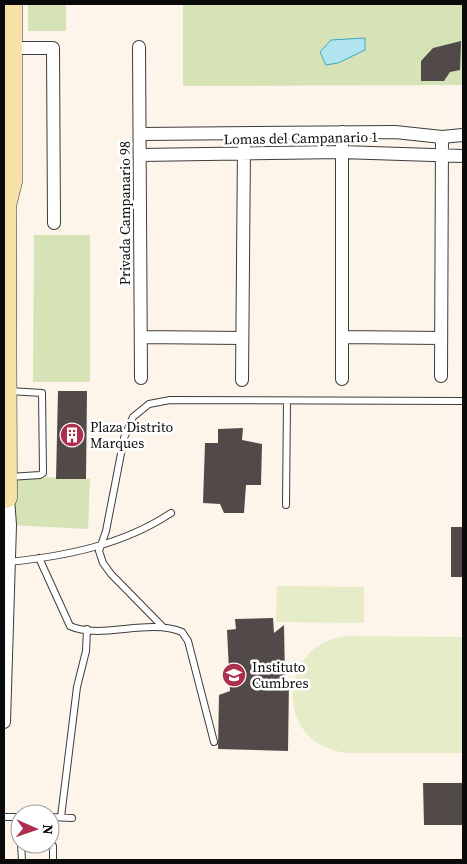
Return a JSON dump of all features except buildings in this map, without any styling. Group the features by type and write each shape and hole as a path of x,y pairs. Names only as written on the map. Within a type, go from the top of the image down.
{"street":[{"path":"4,722 10,525 6,499 8,477 5,442 7,391 5,362 5,202 13,182 8,125 9,48 14,4"},
{"name":"Privada Campanario 98","path":"139,47 141,378"},
{"path":"9,48 54,48 54,223"},
{"path":"342,132 342,379"},
{"name":"Lomas del Campanario 1","path":"140,134 396,132 442,137 463,135"},
{"path":"242,380 244,134"},
{"path":"441,376 442,137"},
{"name":"Lomas del Campanario 1","path":"140,155 391,152 441,157 463,156"},
{"path":"141,337 242,338"},
{"path":"342,338 441,338"}],"lane":[{"path":"7,391 38,392 43,398 43,473 40,475 8,477"},
{"path":"163,627 140,600 111,574 103,563 99,551 106,531 124,438 133,417 149,404 170,400 463,401"},
{"path":"286,505 287,401"},
{"path":"9,562 39,558 100,545 139,532 171,513"},
{"path":"39,558 70,626 87,629 163,627 182,632 188,641 214,742"},
{"path":"72,818 61,817 77,687 86,651 87,629"}],"green space":[{"path":"28,4 66,4 66,31 28,31"},
{"path":"183,4 463,4 463,85 183,86"},
{"path":"34,235 90,235 90,382 33,382"},
{"path":"13,476 90,479 88,529 10,525"},
{"path":"277,586 364,587 364,623 276,622"},
{"path":"345,636 463,637 463,753 344,753 330,749 310,737 301,725 295,712 293,699 294,684 298,671 314,649 329,640"}],"water":[{"path":"365,38 365,50 338,63 326,65 320,52 331,40"}],"place":[{"name":"Plaza Distrito Marques","path":"72,435"},
{"name":"Instituto Cumbres","path":"234,675"}]}
